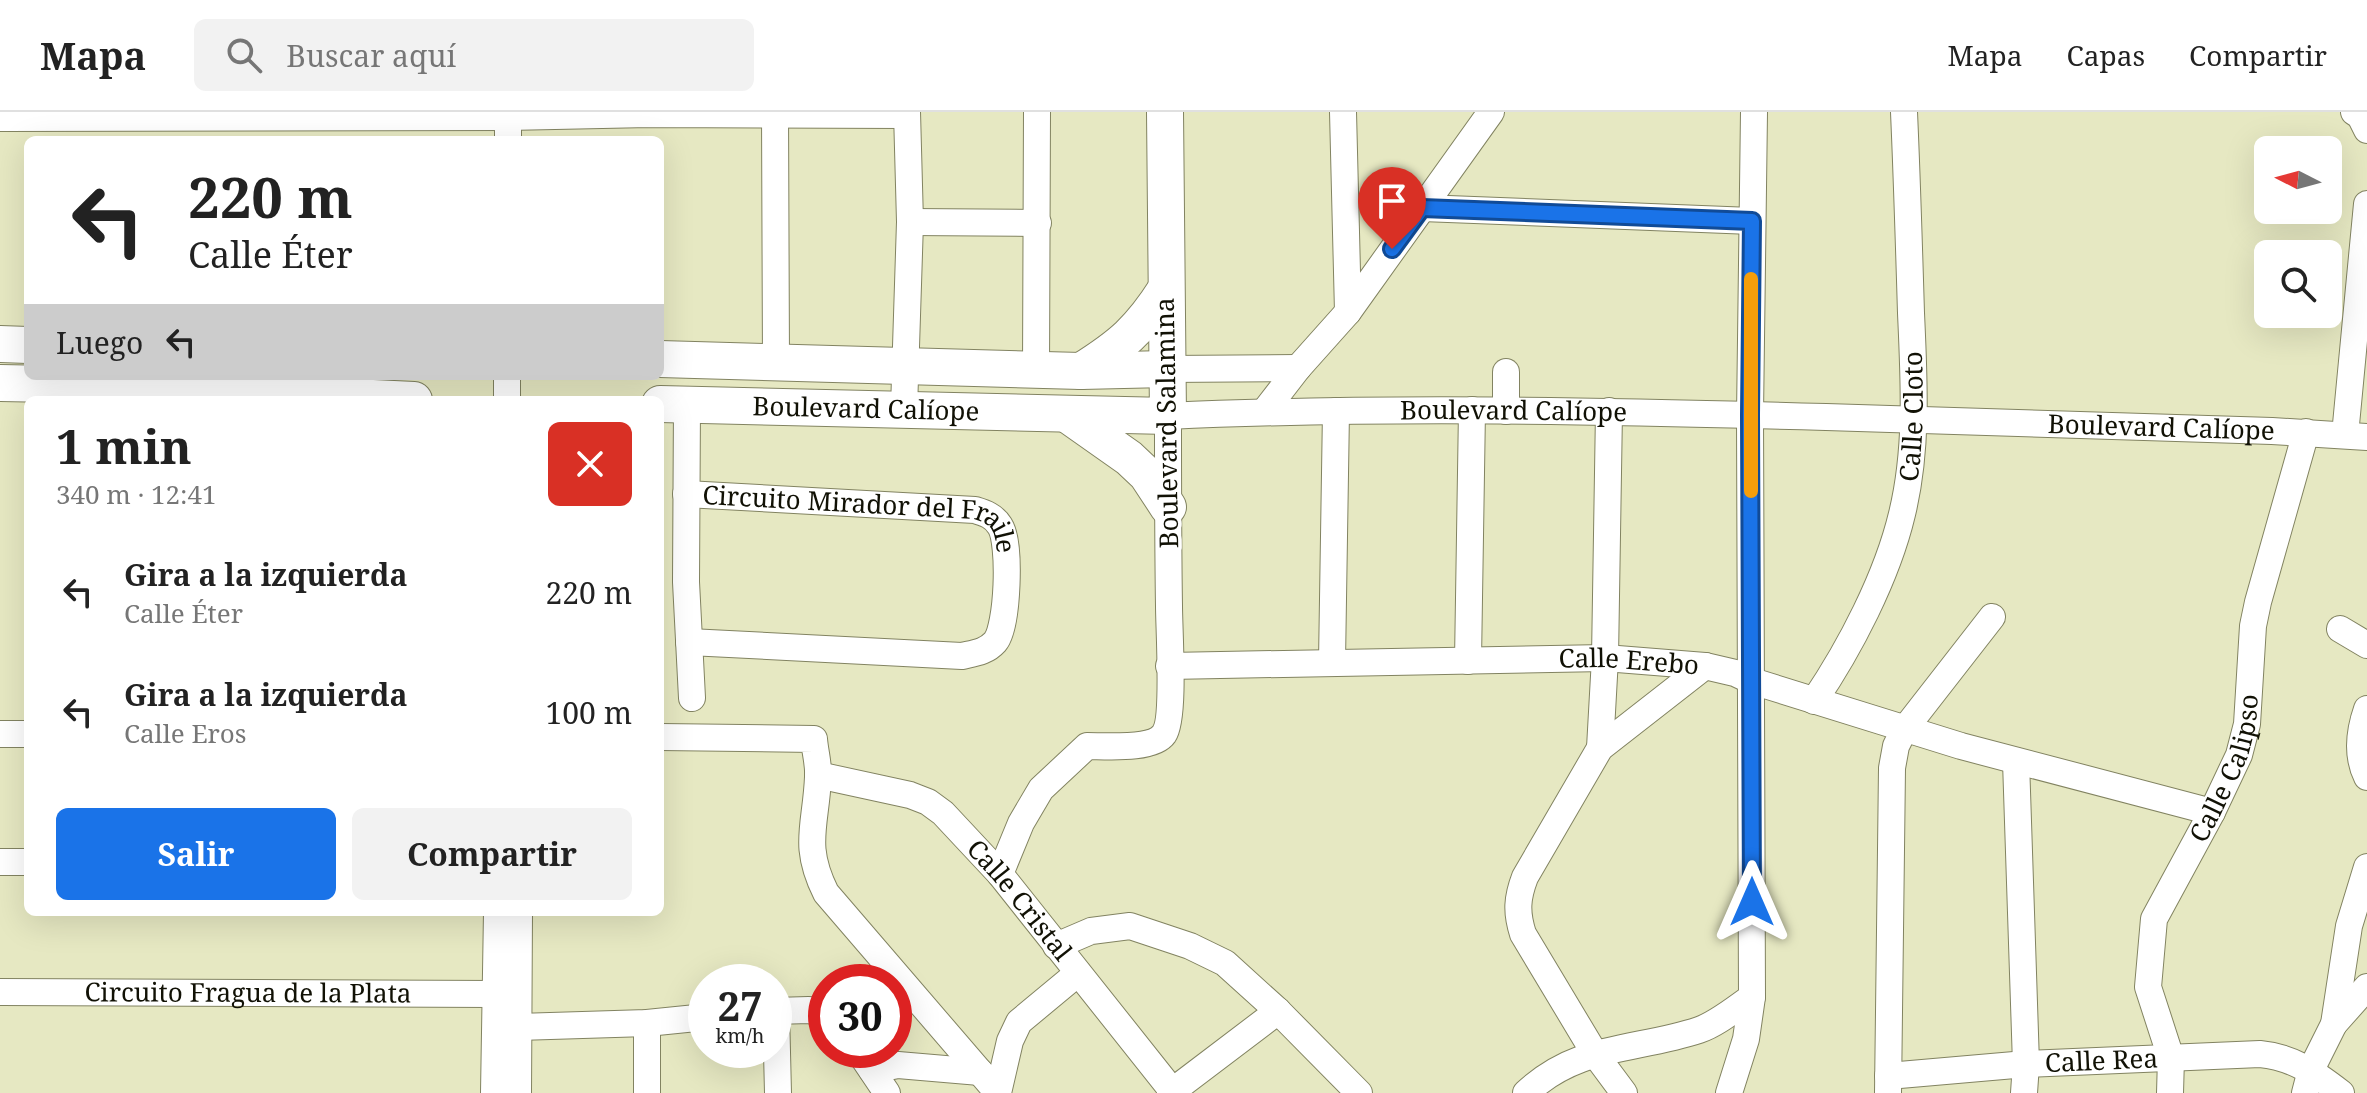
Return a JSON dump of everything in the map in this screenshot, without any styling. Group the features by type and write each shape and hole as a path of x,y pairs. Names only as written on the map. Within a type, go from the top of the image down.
{"street":[{"path":"1036,370 1037,112"},
{"name":"Boulevard Salamina","path":"1165,112 1166,289 1178,369"},
{"name":"Boulevard Salamina","path":"1000,874 1021,823 1041,789 1087,746 1145,745 1157,741 1165,733 1168,721 1168,507 1180,416 1178,369 1188,112"},
{"path":"1343,112 1348,312"},
{"path":"1264,412 1348,312 1491,112"},
{"path":"1729,1093 1746,1039 1752,997 1750,415 1754,112"},
{"name":"Calle Cloto","path":"1814,701 1846,653 1888,559 1902,514 1909,471 1913,420 1904,112"},
{"path":"2354,112 2360,116 2367,130"},
{"path":"775,114 776,362"},
{"path":"0,118 109,124 508,123 648,122 775,114 907,114 910,222 904,409"},
{"path":"2356,436 2367,204"},
{"path":"1422,208 1752,221"},
{"path":"910,222 1038,223"},
{"path":"1081,371 1113,352 1131,336 1148,318 1166,289"},
{"path":"0,344 24,345"},
{"name":"Boulevard Calíope","path":"664,359 1081,371 1178,369"},
{"path":"1178,369 1298,368"},
{"path":"1506,372 1506,411"},
{"path":"0,383 330,396"},
{"path":"673,404 686,494 692,698"},
{"name":"Boulevard Calíope","path":"673,404 1180,416 1336,411 1609,411 2356,436"},
{"path":"1468,661 1472,410"},
{"path":"1332,662 1336,411"},
{"path":"1600,748 1605,658 1609,411"},
{"path":"1068,415 1129,458 1147,475 1168,507"},
{"name":"Calle Calipso","path":"2170,1093 2171,1058 2148,987 2154,919 2239,755 2251,694 2253,626 2306,432"},
{"name":"Circuito Mirador del Fraile","path":"686,494 975,510 990,515 1001,527 1006,543 1004,621 997,640 982,652 962,656 689,642"},
{"path":"1888,1084 1892,768 1896,746 1904,730 1992,617"},
{"path":"2340,629 2367,645"},
{"name":"Calle Erebo","path":"1169,666 1605,658 1705,666 1735,673 1904,730 2212,812"},
{"path":"1624,1093 1595,1054 1523,934 1517,915 1518,896 1525,877 1600,748 1705,666"},
{"path":"2367,709 2359,738 2361,765 2367,777"},
{"path":"0,734 24,734"},
{"path":"664,737 814,739 818,775 811,850 816,873 826,893 998,1093"},
{"path":"2016,761 2026,1064 2024,1093"},
{"name":"Calle Cristal","path":"818,775 910,795 928,802 943,813 1000,874 1172,1092"},
{"path":"0,862 24,862"},
{"path":"2308,1081 2334,1024 2358,930 2367,867"},
{"path":"494,1093 497,916"},
{"path":"518,1093 519,916"},
{"path":"1056,946 1091,931 1130,926 1190,946 1225,963 1278,1011 1359,1093"},
{"path":"998,1093 1010,1041 1019,1022 1078,973"},
{"path":"2334,1024 2367,987"},
{"name":"Circuito Fragua de la Plata","path":"0,992 495,994"},
{"path":"1526,1093 1551,1072 1568,1063 1702,1030 1752,997"},
{"path":"1172,1092 1278,1011"},
{"path":"518,1027 688,1019"},
{"path":"647,1023 647,1093"},
{"path":"912,1065 972,1063 1010,1041"},
{"name":"Calle Rea","path":"1888,1084 2026,1064 2260,1054 2291,1060 2308,1081 2341,1093"},
{"path":"777,1068 778,1093"},
{"path":"870,1068 887,1093"}],"slow traffic":[{"path":"1751,279 1751,491"}],"route":[{"path":"1392,249 1422,208 1752,221 1752,902"}]}
